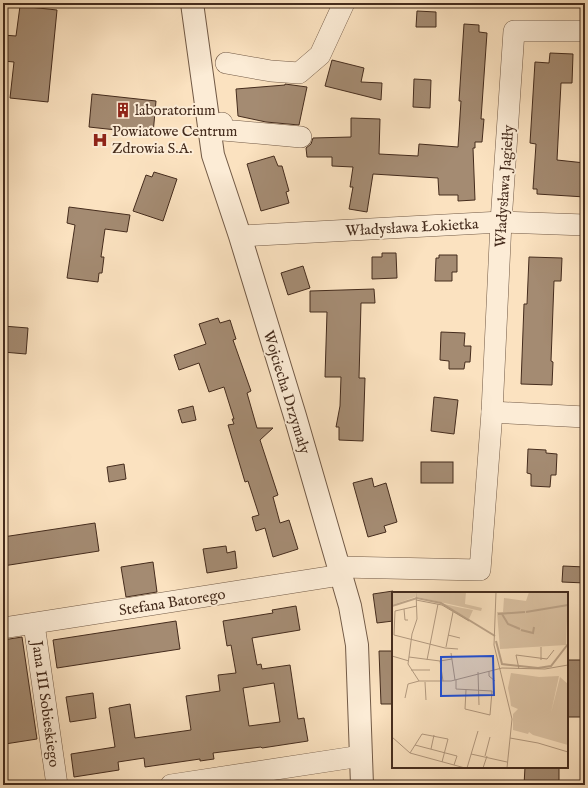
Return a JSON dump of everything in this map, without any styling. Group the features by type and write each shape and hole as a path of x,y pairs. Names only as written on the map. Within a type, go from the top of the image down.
{"street":[{"name":"Wojciecha Drzymały","path":"192,3 213,155 240,236 350,606 357,645 362,785"},
{"path":"226,63 271,71 299,73 320,55 344,3"},
{"name":"Władysława Jagiełły","path":"340,572 480,570 492,412 501,222 514,31 585,31"},
{"path":"222,123 223,130 301,138"},
{"name":"Władysława Łokietka","path":"240,236 501,222 585,225"},
{"path":"492,412 585,417"},
{"name":"Stefana Batorego","path":"3,628 340,572"},
{"name":"Jana III Sobieskiego","path":"34,624 58,785"},
{"path":"171,785 361,756"}],"building":[{"path":"20,6 57,10 48,102 10,98 14,62 3,61 3,35 16,36"},
{"path":"417,11 436,12 436,27 416,27"},
{"path":"464,24 479,25 479,32 487,33 481,119 484,119 482,142 475,142 475,148 473,148 475,200 458,201 458,195 439,195 438,178 373,174 367,212 349,209 353,187 350,187 353,167 332,166 332,157 307,157 306,148 311,144 313,138 351,137 351,118 380,119 379,154 418,156 419,144 458,147 461,101 459,101"},
{"path":"550,53 573,54 572,83 561,83 557,160 585,163 585,197 537,194 537,189 533,189 536,144 530,143 535,62 549,63"},
{"path":"332,60 364,68 361,82 382,83 381,100 325,86"},
{"path":"414,79 431,80 430,108 413,107"},
{"path":"285,84 307,87 299,125 266,122 238,116 236,89"},
{"name":"laboratorium","path":"92,94 156,101 153,134 89,127"},
{"path":"274,156 278,166 282,166 289,191 286,192 289,203 261,211 247,164"},
{"path":"154,172 177,179 163,221 133,211 146,175 152,177"},
{"path":"69,207 130,215 127,232 105,229 101,257 104,257 102,273 99,273 98,282 67,278 75,225 67,223"},
{"path":"382,253 396,253 397,278 372,279 372,257 382,257"},
{"path":"439,255 457,255 457,272 452,272 452,281 435,281 436,258 439,258"},
{"path":"529,257 562,258 561,281 554,281 551,361 553,362 552,385 521,384 524,304 527,304"},
{"path":"303,266 310,288 288,295 281,273"},
{"path":"374,289 375,303 361,303 359,378 365,378 363,441 339,440 339,427 336,427 340,406 341,377 325,377 327,312 310,312 310,291"},
{"path":"218,318 220,323 230,320 236,339 233,340 251,391 247,393 257,428 273,428 260,440 278,495 273,497 280,523 289,520 298,549 273,557 265,528 256,531 252,517 259,515 248,481 245,482 228,425 234,424 232,419 234,419 224,387 209,392 199,363 179,370 174,355 206,344 199,324"},
{"path":"3,326 28,328 26,354 3,352"},
{"path":"441,332 465,333 464,346 471,346 470,362 465,362 464,369 449,369 449,361 440,360"},
{"path":"434,397 458,400 454,434 431,431"},
{"path":"193,406 196,420 182,423 178,410"},
{"path":"528,449 546,450 546,453 557,454 556,475 551,475 550,487 531,486 531,474 527,473"},
{"path":"421,462 453,462 453,483 421,483"},
{"path":"124,464 126,479 109,482 107,467"},
{"path":"372,478 374,487 386,483 397,522 384,526 386,532 368,537 353,483"},
{"path":"95,523 99,551 3,566 3,537"},
{"path":"226,546 227,553 235,551 237,568 207,573 203,549"},
{"path":"153,562 157,592 126,597 121,567"},
{"path":"563,566 585,567 585,583 562,582"},
{"path":"393,591 392,621 377,623 373,594"},
{"path":"296,606 300,630 252,638 257,665 261,664 262,669 290,665 298,719 304,718 308,741 213,753 214,759 200,761 200,759 145,767 144,758 118,762 119,770 74,777 71,754 115,747 109,708 130,704 135,738 191,730 186,696 220,691 218,675 236,673 231,645 227,646 223,621 273,613 272,610","holes":["274,683 280,722 249,726 243,688"]},
{"path":"176,621 180,649 57,668 53,640"},
{"path":"22,637 37,739 5,744 3,732 3,640"},
{"path":"379,651 392,651 392,704 381,704"},
{"path":"568,660 585,660 585,717 568,717"},
{"path":"93,693 96,718 70,722 66,697"},
{"path":"525,768 559,768 559,785 524,785"}],"place":[{"name":"laboratorium","path":"123,110"},
{"name":"Powiatowe Centrum Zdrowia S.A.","path":"100,140"}]}
